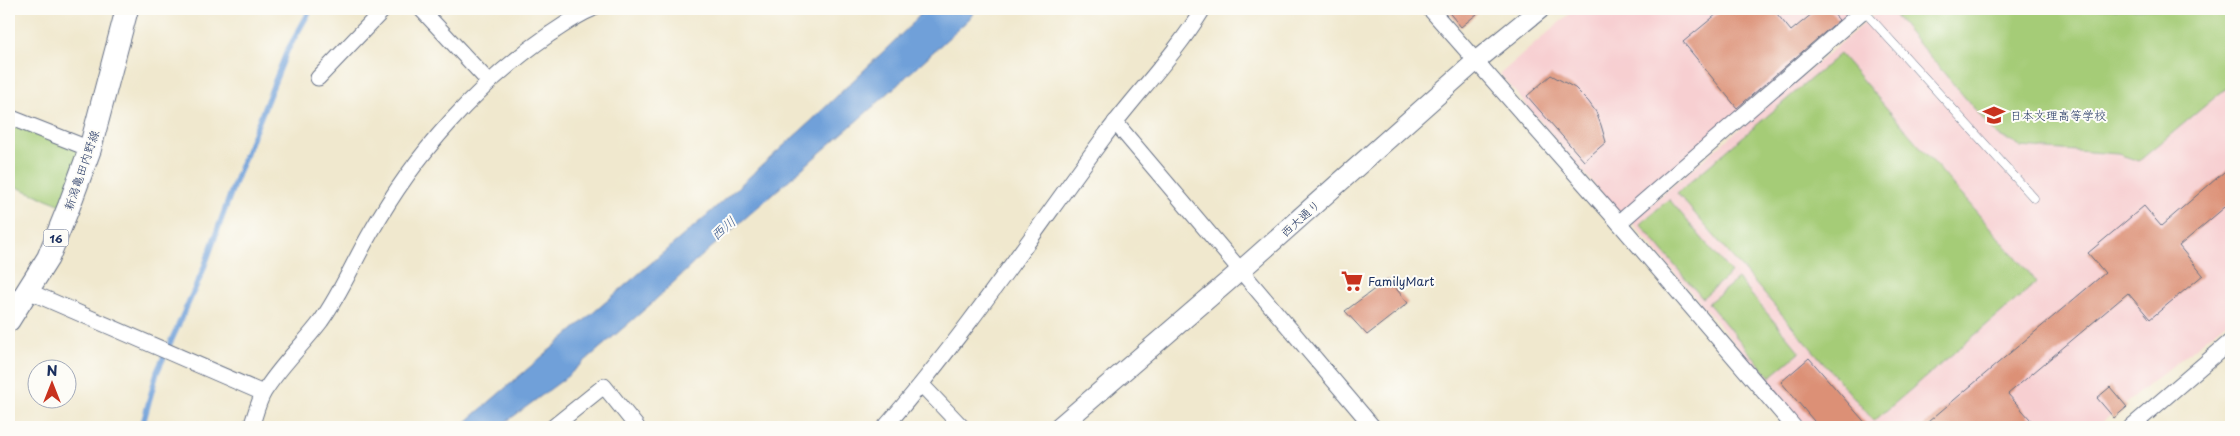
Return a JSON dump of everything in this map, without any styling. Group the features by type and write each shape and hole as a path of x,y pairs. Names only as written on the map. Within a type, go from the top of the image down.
{"main road":[{"name":"新潟亀田内野線","path":"9,320 48,258 90,149 127,9"}],"street":[{"path":"318,78 384,9"},
{"path":"421,9 489,82"},
{"path":"251,427 263,394 320,321 347,278 370,232 393,195 456,116 489,82 528,49 582,13 592,9"},
{"path":"885,427 922,385 1115,122 1159,70 1203,9"},
{"path":"1430,9 1619,223 1794,427"},
{"name":"西大通り","path":"1059,427 1240,272 1476,61 1540,9"},
{"path":"1619,223 1863,9"},
{"path":"9,117 90,149"},
{"path":"1115,122 1373,427"},
{"path":"28,291 263,394"},
{"path":"2131,427 2231,341"},
{"path":"922,385 962,427"},
{"path":"553,427 604,386 637,427"}],"lane":[{"path":"1863,9 2034,198"}],"shaded area":[{"path":"1575,9 1871,9 1621,216 1500,74"},
{"name":"日本文理高等学校","path":"1881,9 2231,9 2231,319 2096,427 1805,427 1631,221"}],"green space":[{"path":"1896,9 2231,9 2231,84 2139,161 2118,154 2021,147 1996,134 1892,12"},
{"path":"1840,54 2037,282 1874,421 1677,193"},
{"path":"9,119 88,149 64,206 9,184"},
{"path":"1669,199 1731,273 1702,298 1640,224"},
{"path":"1738,279 1800,352 1770,377 1708,303"}],"water":[{"name":"西川","path":"925,9 976,9 969,19 884,97 564,379 499,427 460,427 706,216 810,122 911,25"}],"building":[{"path":"1446,9 1483,9 1461,27"},
{"path":"1723,9 1773,9 1791,31 1818,9 1829,9 1839,20 1737,108 1683,42"},
{"path":"1551,75 1575,88 1588,101 1596,112 1601,125 1606,142 1584,161 1527,96"},
{"path":"2231,166 2231,202 2179,246 2203,275 2150,319 2128,293 2008,394 2037,427 1922,427 2105,273 2088,253 2144,206 2161,226"},
{"path":"1388,279 1408,303 1367,335 1345,311"},
{"path":"1809,358 1869,427 1819,427 1781,382"},
{"path":"2110,387 2127,407 2114,418 2097,398"}],"waterway":[{"path":"142,427 157,372 202,273 237,176 287,51 311,9"}],"place":[{"name":"日本文理高等学校","path":"1994,115"},
{"name":"FamilyMart","path":"1352,281"}]}
